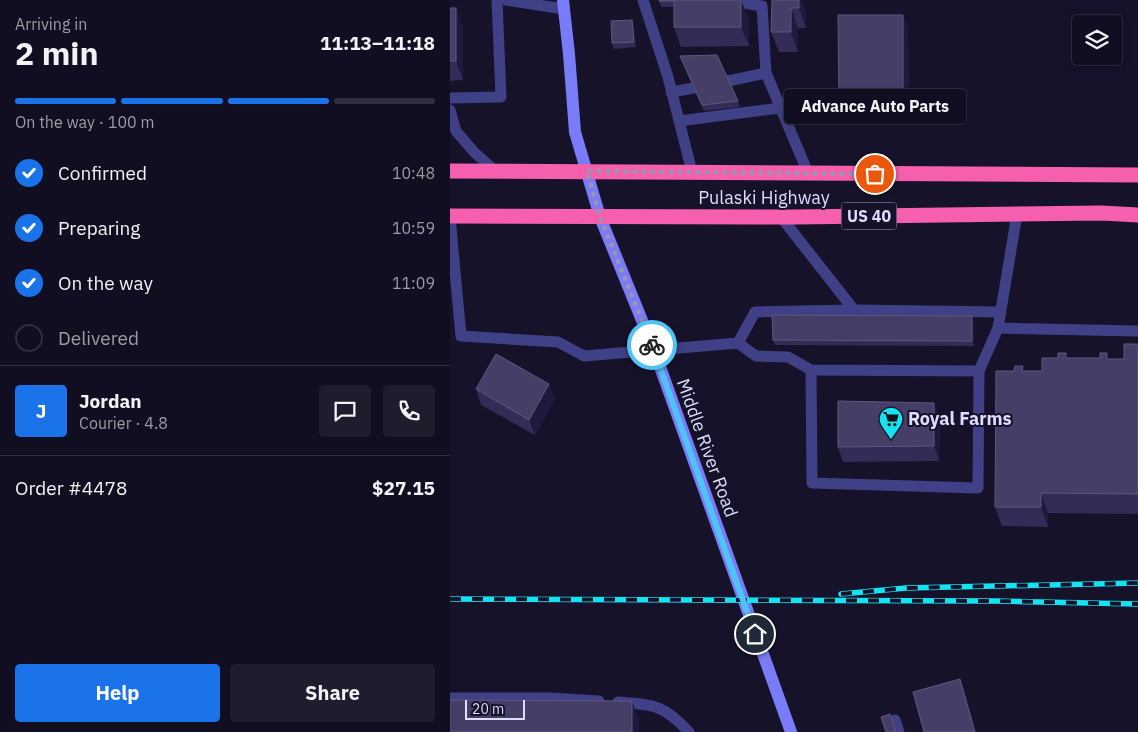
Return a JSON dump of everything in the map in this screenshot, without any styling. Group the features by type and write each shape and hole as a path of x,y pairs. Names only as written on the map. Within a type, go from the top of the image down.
{"highway":[{"name":"Pulaski Highway","path":"450,171 1138,176"},
{"name":"Pulaski Highway","path":"450,217 781,217 1102,213 1138,215"}],"street":[{"name":"Middle River Road","path":"564,4 575,132 600,217 654,350 791,732"}],"lane":[{"path":"450,98 501,97 497,0"},
{"path":"506,0 564,4"},
{"path":"643,0 672,92 692,172"},
{"path":"725,0 762,6 766,73 808,173"},
{"path":"728,81 766,73"},
{"path":"672,92 694,88"},
{"path":"679,121 780,108"},
{"path":"450,110 456,131 474,152 496,171"},
{"path":"811,370 812,483 978,488 979,372 998,328 1017,214"},
{"path":"450,217 462,336 558,342 584,356 738,343 756,356 788,357 811,370 979,372"},
{"path":"781,217 854,310"},
{"path":"738,343 755,312 854,310 1000,312"},
{"path":"998,328 1138,331"},
{"path":"450,698 551,698 648,704 664,710 675,717 689,732"},
{"path":"895,720 898,732"}],"building":[{"path":"674,0 741,0 741,27 674,27"},
{"path":"772,0 799,0 799,8 791,8 791,32 771,32"},
{"path":"450,8 456,8 456,61 450,61"},
{"path":"838,15 903,15 903,100 839,100"},
{"path":"632,20 634,42 612,43 611,21"},
{"path":"717,55 738,101 702,105 680,56"},
{"path":"772,315 972,316 972,341 773,340"},
{"path":"1124,344 1138,344 1138,494 1041,493 1041,507 995,507 996,371 1014,371 1015,366 1023,366 1022,371 1042,371 1042,358 1058,358 1058,353 1066,353 1066,358 1100,358 1100,353 1107,353 1107,359 1124,359"},
{"path":"496,354 549,384 529,420 476,389"},
{"name":"Royal Farms","path":"838,401 934,403 934,446 838,447"},
{"path":"960,679 975,732 924,732 913,692"},
{"path":"450,700 632,701 632,732 450,732"},
{"path":"890,714 896,732 886,732 881,717"}],"railway":[{"path":"841,594 906,588 1138,583"},
{"path":"450,599 994,601 1138,604"}],"way so far":[{"path":"652,345 600,217 587,171 875,174"}],"place":[{"name":"Advance Auto Parts","path":"875,174"},
{"name":"Royal Farms","path":"891,440"}],"route":[{"path":"652,345 755,634"}]}
